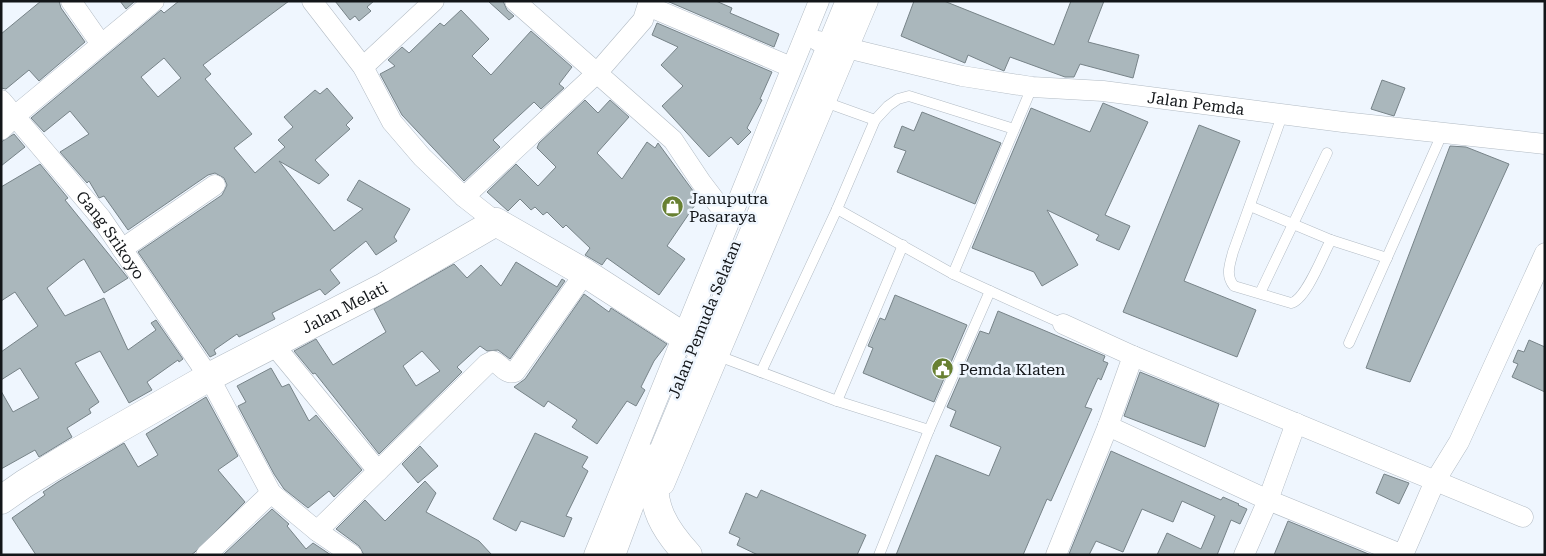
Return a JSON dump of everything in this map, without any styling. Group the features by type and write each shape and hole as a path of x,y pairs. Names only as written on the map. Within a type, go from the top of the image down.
{"main road":[{"name":"Jalan Pemuda Selatan","path":"833,45 834,1"},
{"name":"Jalan Pemuda Selatan","path":"655,504 652,488 655,471 701,347 806,89 833,45 850,1"},
{"path":"496,222 585,272 701,347"},
{"name":"Jalan Melati","path":"1,500 56,464 209,377 382,288 496,222"},
{"name":"Jalan Pemuda Selatan","path":"611,555 642,469 701,347"},
{"path":"655,504 666,529 688,555"}],"street":[{"path":"71,1 101,44"},
{"path":"1,130 16,115 154,1"},
{"path":"312,1 363,67 392,122 422,157 464,197 496,222"},
{"path":"363,67 434,1"},
{"path":"515,1 673,140 701,182 730,220"},
{"path":"655,504 701,347 730,220 806,89 819,1"},
{"path":"833,45 868,1"},
{"path":"464,197 597,73 635,31 642,20 648,4 806,89"},
{"name":"Jalan Pemda","path":"833,45 962,76 1032,87 1103,91 1442,134 1545,144"},
{"name":"Gang Srikoyo","path":"1,100 16,115 101,218 209,377 270,493"},
{"path":"122,249 215,185"},
{"path":"1108,426 1268,500 1403,555 1434,481 1459,442 1545,254"},
{"path":"317,531 487,364 493,361 498,362 507,371 515,372 585,272"},
{"path":"1063,324 1133,356 1523,517"},
{"path":"273,344 378,471"},
{"path":"594,555 701,347"},
{"path":"1056,555 1108,426 1133,356"},
{"path":"1244,555 1268,500 1296,423"},
{"path":"206,555 270,493 317,531 352,555"}],"lane":[{"path":"953,274 1032,87"},
{"path":"806,89 875,120"},
{"path":"761,372 837,209 875,120 893,103 909,96 1014,129"},
{"path":"1283,114 1233,252 1228,278 1234,286 1286,303 1295,302 1307,286 1331,240"},
{"path":"1349,343 1442,134"},
{"path":"1260,293 1327,153"},
{"path":"1250,206 1331,240 1387,258"},
{"path":"837,209 953,274 1063,324"},
{"path":"837,401 903,245"},
{"path":"879,555 929,430 990,292"},
{"path":"701,347 837,401 929,430"}],"building":[{"path":"41,1 59,1 61,8 85,42 39,81 29,70 6,89 1,88 1,34"},
{"path":"120,1 135,1 126,9"},
{"path":"179,1 289,1 203,65 211,74 205,79 252,134 234,148 255,173 285,147 278,140 293,127 284,117 315,90 320,94 327,88 353,118 346,125 350,129 315,160 329,175 319,184 279,161 334,231 363,209 347,200 359,180 410,209 394,237 397,241 376,255 366,241 330,270 340,283 325,295 320,289 272,313 275,319 239,337 237,334 214,350 216,354 210,357 138,252 222,195 227,185 224,178 215,173 208,175 128,230 104,196 99,198 89,181 87,183 60,152 89,134 70,111 44,132 31,118 161,10 164,13","holes":["164,58 181,78 158,97 141,77"]},
{"path":"335,1 374,1 367,7 371,11 359,21 355,16 350,20"},
{"path":"488,1 503,1 507,10 514,16 509,20"},
{"path":"667,1 716,1 732,8 730,13 779,34 774,47"},
{"path":"914,1 944,1 1054,45 1071,1 1104,1 1088,42 1139,55 1133,78 1080,64 1074,77 1065,77 1010,57 1004,71 968,55 965,63 901,36"},
{"path":"461,10 489,39 472,56 491,75 531,31 572,67 559,84 564,88 541,109 534,102 493,140 500,147 464,181 402,115 380,74 395,66 388,60 402,47 409,53 440,23 444,26"},
{"path":"657,23 772,72 760,99 762,100 747,128 751,132 738,145 731,137 709,157 662,106 683,86 661,65 678,47 652,35"},
{"path":"1382,80 1405,88 1394,116 1371,109"},
{"path":"585,100 598,113 610,100 629,117 597,153 622,179 647,142 655,148 658,143 699,199 667,246 685,259 659,295 607,258 602,265 585,255 590,248 566,225 563,228 547,212 543,215 535,207 531,210 520,199 508,211 487,192 516,164 538,186 556,167 537,148 539,143"},
{"path":"1103,103 1148,122 1105,215 1130,226 1119,250 1096,240 1099,235 1047,210 1078,265 1042,286 1034,272 972,248 1031,108 1090,132"},
{"path":"922,112 1001,143 975,204 897,172 906,151 894,147 902,126 914,131"},
{"path":"1199,125 1240,141 1184,281 1256,310 1237,357 1123,312"},
{"path":"14,134 25,147 1,166 1,142"},
{"path":"1450,146 1466,147 1509,164 1410,382 1366,368"},
{"path":"40,164 68,198 65,200 128,278 104,293 84,259 79,262 47,288 65,316 104,298 128,350 156,330 151,323 156,320 183,359 179,362 178,360 147,382 152,390 129,403 100,351 75,363 99,402 89,409 91,413 67,428 72,437 39,457 35,450 1,469 1,391 13,412 39,398 20,368 1,380 1,352 38,326 15,292 1,301 1,187"},
{"path":"516,262 557,287 562,279 565,281 510,359 498,350 487,351 480,346 457,367 462,372 379,454 315,373 313,374 294,351 316,339 333,365 386,332 374,309 454,264 467,278 481,265 501,286","holes":["422,351 440,371 416,386 403,366"]},
{"path":"584,294 609,312 611,308 667,344 654,361 641,387 645,390 636,406 627,401 597,444 572,427 577,420 548,401 544,407 514,387 525,379"},
{"path":"895,295 967,325 934,402 863,373 873,348 868,346 880,318 885,320"},
{"path":"998,311 1105,356 1103,361 1108,363 1101,380 1098,378 1085,407 1092,409 1051,501 1047,499 1023,555 896,555 936,455 989,476 1001,447 950,426 956,411 947,407 980,331 989,334"},
{"path":"1529,340 1545,347 1545,392 1512,377 1518,364 1513,362 1518,350 1524,352"},
{"path":"271,368 282,387 289,384 309,421 316,415 362,470 334,497 329,491 308,508 284,489 238,406 246,402 237,386"},
{"path":"1140,372 1219,404 1205,447 1124,416"},
{"path":"206,397 238,456 218,470 245,502 195,552 191,555 36,555 12,518 45,495 43,492 124,443 138,467 158,455 146,434"},
{"path":"535,433 588,457 582,467 588,471 566,516 572,518 564,537 521,521 516,531 493,519"},
{"path":"420,446 438,466 418,483 402,464"},
{"path":"1111,451 1221,500 1223,497 1247,509 1240,524 1231,520 1217,555 1157,555 1167,533 1201,549 1215,516 1182,501 1173,522 1142,509 1123,552 1096,541 1089,555 1069,554"},
{"path":"1384,474 1409,483 1399,504 1376,493"},
{"path":"425,481 436,493 426,512 479,541 492,555 364,555 359,546 336,529 365,500 385,521"},
{"path":"761,490 866,535 857,555 758,555 737,545 740,538 729,533 746,493 757,498"},
{"path":"272,509 289,524 287,526 306,549 313,543 331,555 223,555"},
{"path":"1288,521 1371,555 1274,555"}],"place":[{"name":"Januputra Pasaraya","path":"673,207"},
{"name":"Pemda Klaten","path":"943,369"}]}
